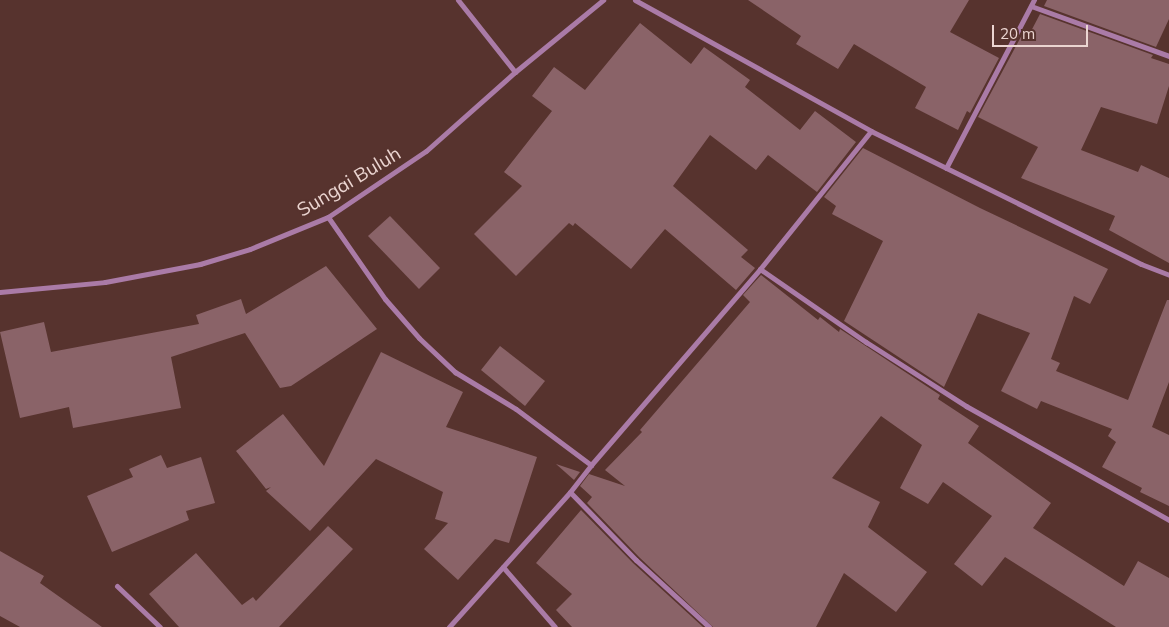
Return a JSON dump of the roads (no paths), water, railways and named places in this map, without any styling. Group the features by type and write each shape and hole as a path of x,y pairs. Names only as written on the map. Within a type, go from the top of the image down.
{"street":[{"path":"458,0 515,72"},
{"name":"Sungai Buluh","path":"0,292 105,282 192,266 250,249 328,217 426,151 515,72 603,0"},
{"path":"635,0 871,131 1141,264 1169,275"},
{"path":"946,168 1034,0"},
{"path":"1031,6 1169,56"},
{"path":"448,627 570,492 760,268 871,131"},
{"path":"328,217 385,299 419,338 455,372 516,409 591,465"},
{"path":"760,268 866,342 966,406 1169,520"},
{"path":"570,492 636,560 709,627"},
{"path":"503,567 555,627"},
{"path":"117,586 160,627"}]}
